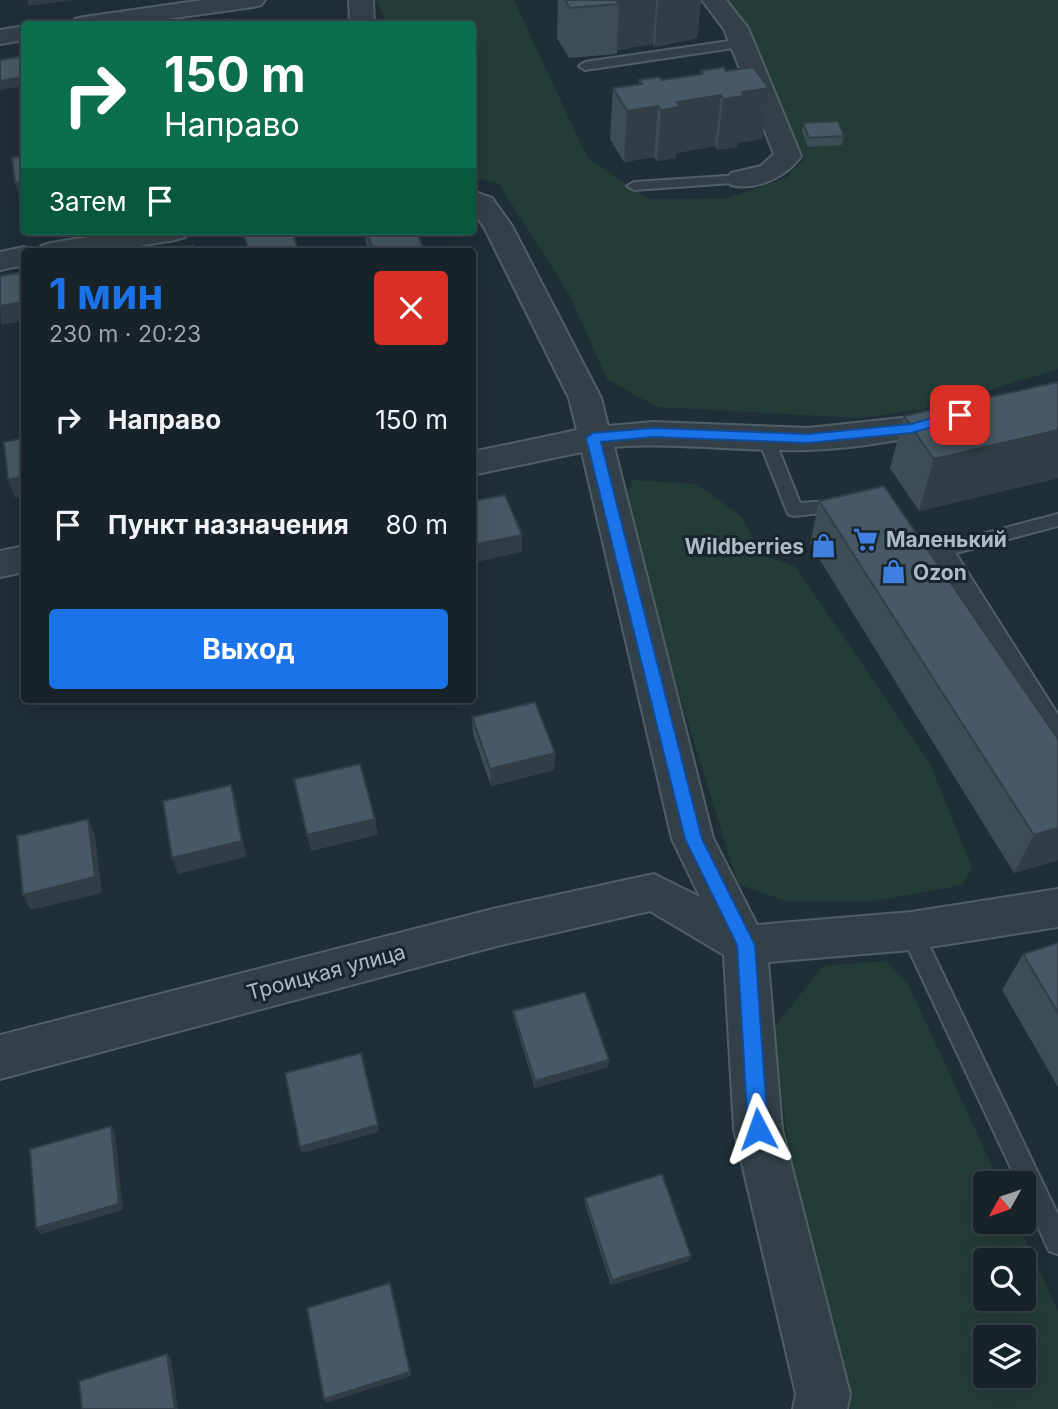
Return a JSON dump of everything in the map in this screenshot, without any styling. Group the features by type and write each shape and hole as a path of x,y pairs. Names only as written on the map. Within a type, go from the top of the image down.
{"street":[{"path":"105,21 253,0"},
{"path":"361,0 362,21"},
{"path":"714,0 743,43 788,156 770,172 741,179"},
{"path":"0,37 21,34"},
{"path":"476,201 482,204 498,226 584,398 693,839 746,945 758,1129 822,1394 820,1409"},
{"path":"75,248 151,235"},
{"path":"0,261 21,257"},
{"path":"476,463 593,438 653,433 808,439 911,428 978,410"},
{"path":"937,552 1056,742"},
{"path":"0,564 21,560"},
{"name":"Троицкая улица","path":"0,1057 497,927 654,892 746,945"},
{"path":"746,945 911,930 1058,908"}],"lane":[{"path":"585,66 743,43"},
{"path":"634,186 741,179"},
{"path":"766,438 794,510 855,505 866,510"},
{"path":"937,552 1058,520"},
{"path":"911,930 1058,1242"}],"green space":[{"path":"376,0 514,0 587,157 648,199 728,198 786,178 804,159 742,28 720,0 1058,0 1058,369 931,408 860,418 657,407 607,379 569,294 499,184 476,179 476,21 386,21"},
{"path":"633,480 696,484 741,516 762,555 795,566 929,762 972,868 963,885 875,901 786,901 738,884 622,509"},
{"path":"885,961 908,984 994,1171 973,1171 973,1234 1023,1234 1029,1248 973,1248 973,1311 1036,1311 1036,1263 1058,1311 1058,1409 851,1409 803,1257 773,1029 823,966"}],"building":[{"path":"565,0 617,0 619,4 570,8"},
{"path":"21,56 21,78 0,81 0,60"},
{"path":"724,67 726,71 753,67 769,88 742,92 744,96 723,99 721,95 677,102 680,107 661,110 658,106 627,111 613,88 642,84 639,80 659,77 662,80 703,74 701,71"},
{"path":"838,121 844,136 809,138 803,123"},
{"path":"21,156 21,182 15,183 12,158"},
{"path":"244,235 293,235 298,248 248,248"},
{"path":"368,235 418,235 423,247 417,248 372,248"},
{"path":"21,272 21,302 0,306 0,276"},
{"path":"1058,382 1058,430 934,459 904,416"},
{"path":"21,439 21,477 8,480 4,442"},
{"path":"884,486 1058,739 1058,828 1034,835 819,501"},
{"path":"505,495 522,535 476,544 476,500"},
{"path":"535,702 555,753 490,769 472,717"},
{"path":"360,764 375,819 307,835 294,779"},
{"path":"231,785 242,841 172,858 163,801"},
{"path":"88,819 95,877 23,895 17,836"},
{"path":"1058,943 1058,1013 1023,954"},
{"path":"585,992 609,1060 535,1081 513,1011"},
{"path":"361,1053 378,1125 300,1147 285,1073"},
{"path":"111,1126 119,1204 36,1228 30,1149"},
{"path":"662,1174 691,1256 612,1280 585,1198"},
{"path":"390,1283 410,1372 324,1399 307,1308"},
{"path":"167,1354 175,1409 82,1409 79,1381"}],"place":[{"name":"Маленький","path":"866,539"},
{"name":"Wildberries","path":"824,546"},
{"name":"Ozon","path":"893,572"}],"route":[{"path":"758,1129 746,945 693,839 593,438 653,433 808,439 911,428 960,415"}]}
